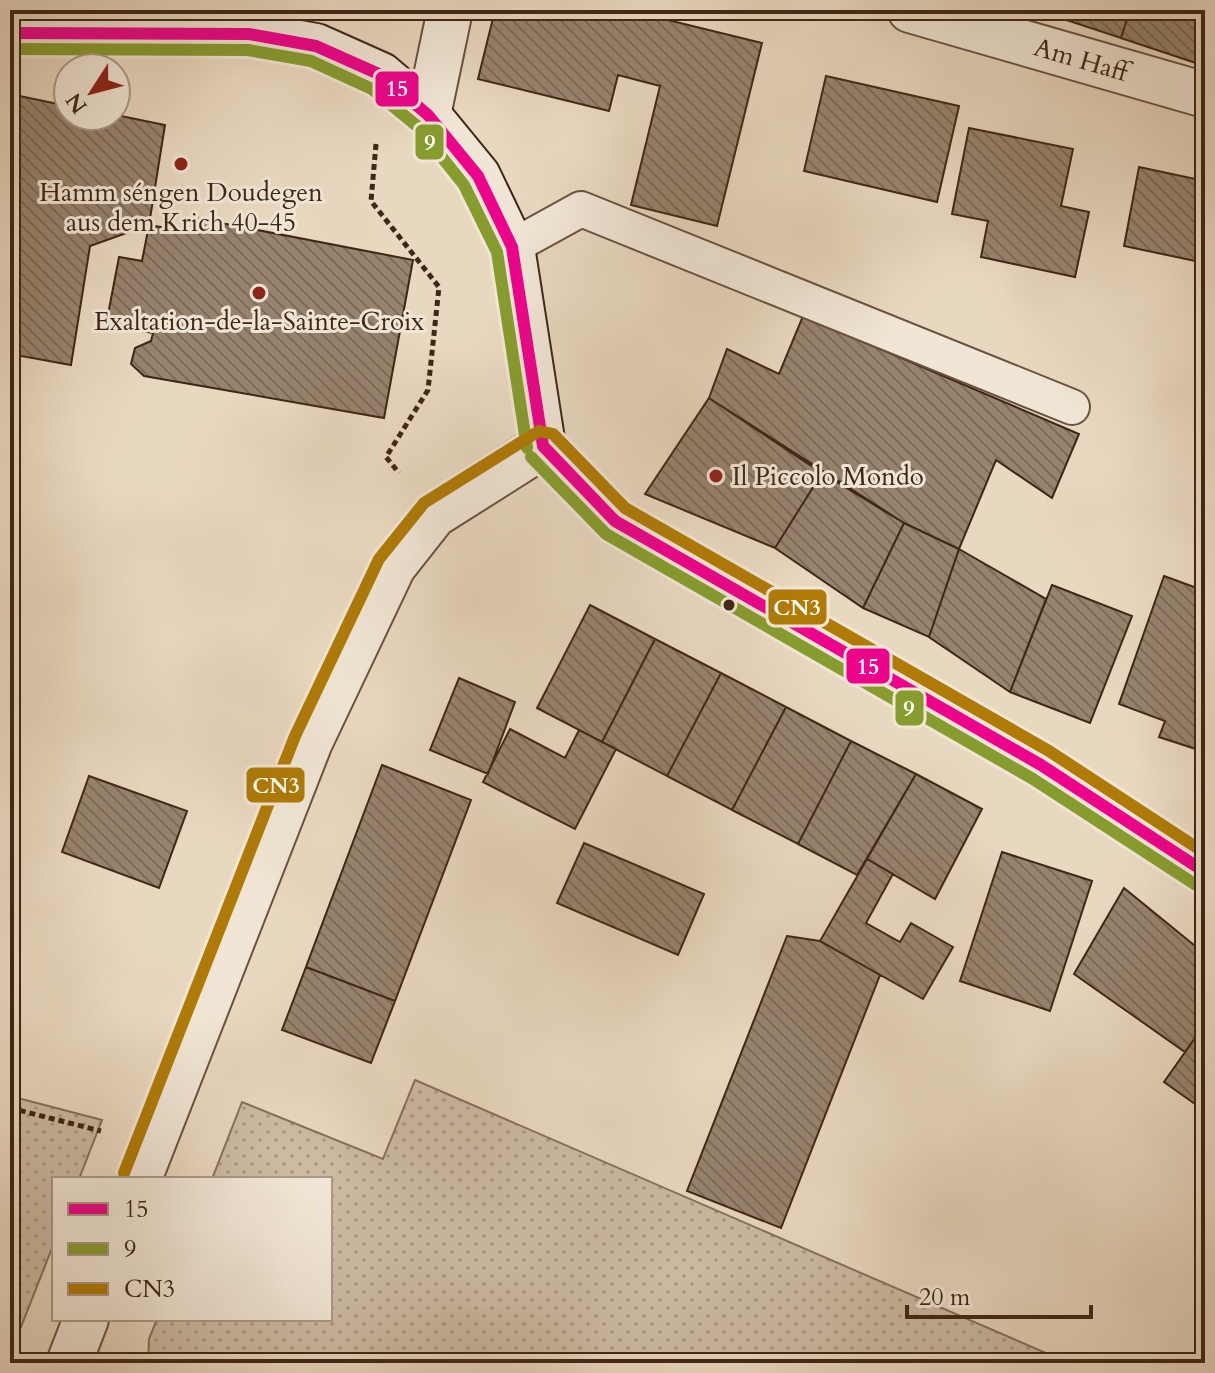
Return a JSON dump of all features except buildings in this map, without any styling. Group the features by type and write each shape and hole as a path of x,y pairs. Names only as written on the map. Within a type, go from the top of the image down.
{"main road":[{"path":"428,115 450,10"},
{"name":"Am Haff","path":"910,10 1205,95"},
{"path":"10,33 249,34 316,46 381,75 428,115 478,176 512,247 543,446 615,521 1041,765 1205,872"},
{"path":"146,1162 310,742 393,567 434,515 543,446"},
{"path":"69,1363 85,1321"}],"lane":[{"path":"512,247 581,209 1072,407"}],"path":[{"path":"381,75 371,201 439,287 428,390 386,457 434,515"},
{"path":"10,1108 146,1162"}],"shaded area":[{"path":"415,1080 1069,1363 148,1363 149,1339 156,1321 332,1321 332,1177 213,1177 242,1102 383,1159"},
{"path":"10,1096 102,1120 80,1177 52,1177 52,1248 19,1332 10,1337"}],"transit line":[{"name":"15","path":"10,33 249,34 316,46 381,75 428,115 478,176 512,247 543,446"},
{"name":"9","path":"10,49 248,50 311,61 372,89 417,126 464,185 497,252 527,448"},
{"name":"CN3","path":"124,1173 295,736 379,559 424,503 539,431 553,434 625,508 1049,751 1205,853"},
{"name":"15","path":"543,446 615,521 1041,765 1205,872"},
{"name":"9","path":"531,457 606,534 1033,779 1196,885"}],"place":[{"name":"Hamm séngen Doudegen aus dem Krich 40-45","path":"181,164"},
{"name":"Exaltation-de-la-Sainte-Croix","path":"259,293"},
{"name":"Il Piccolo Mondo","path":"716,476"}]}
